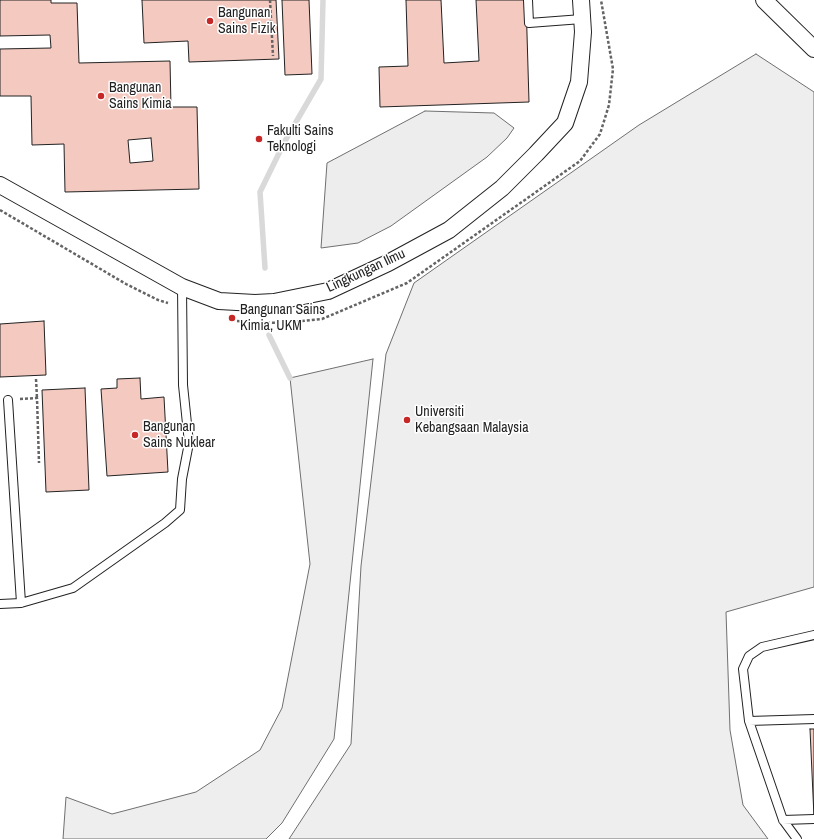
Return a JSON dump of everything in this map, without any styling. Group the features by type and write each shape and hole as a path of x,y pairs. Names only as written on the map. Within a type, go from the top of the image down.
{"street":[{"name":"Lingkungan Ilmu","path":"0,185 182,287 219,301 255,303 274,302 328,291 388,263 449,230 502,188 565,123 579,82 583,32 582,0"},
{"path":"764,0 814,49"}],"lane":[{"path":"528,0 529,23 582,20"},
{"path":"0,604 21,603 73,588 165,523 180,510 182,479 189,443 183,385 182,287"},
{"path":"8,400 21,603"},
{"path":"797,839 783,820 749,720 743,669 749,656 762,647 814,635"},
{"path":"749,720 814,719"},
{"path":"783,820 814,819"}],"path":[{"path":"270,0 273,56"},
{"path":"0,210 126,284 158,300 168,303"},
{"path":"36,379 39,463"},
{"path":"8,400 37,398"}],"shaded area":[{"path":"756,54 814,92 814,587 726,612 730,730 743,805 768,839 289,839 351,744 361,566 386,354 414,283 639,125"},
{"path":"425,111 494,113 514,128 507,138 487,157 391,226 358,243 321,248 327,163"},
{"path":"373,359 334,739 282,823 266,839 63,839 66,797 112,814 196,792 260,750 282,708 310,564 290,378"}],"building":[{"name":"Bangunan Sains Kimia","path":"0,0 51,0 51,3 77,3 79,63 170,61 171,107 197,107 199,189 65,192 64,144 32,145 31,96 0,96 0,49 51,48 50,35 0,36","holes":["151,138 153,161 130,163 128,140"]},
{"name":"Bangunan Sains Fizik","path":"142,0 276,0 279,59 189,62 188,41 144,43"},
{"path":"282,0 309,0 312,74 285,75"},
{"path":"406,0 441,0 444,63 479,61 476,0 526,0 529,102 380,107 379,67 408,66"},
{"path":"44,321 46,375 0,377 0,324"},
{"name":"Bangunan Sains Nuklear","path":"140,378 141,399 164,397 168,472 107,476 101,389 117,388 117,379"},
{"path":"85,388 89,490 46,492 42,390"},
{"path":"810,729 814,729 814,817"}],"waterway":[{"path":"265,268 260,192 285,141 321,79 323,0"},
{"path":"269,335 290,378"}],"place":[{"name":"Bangunan Sains Fizik","path":"210,21"},
{"name":"Bangunan Sains Kimia","path":"101,96"},
{"name":"Fakulti Sains Teknologi","path":"259,139"},
{"name":"Bangunan Sains Kimia, UKM","path":"232,318"},
{"name":"Universiti Kebangsaan Malaysia","path":"407,420"},
{"name":"Bangunan Sains Nuklear","path":"135,435"}]}
